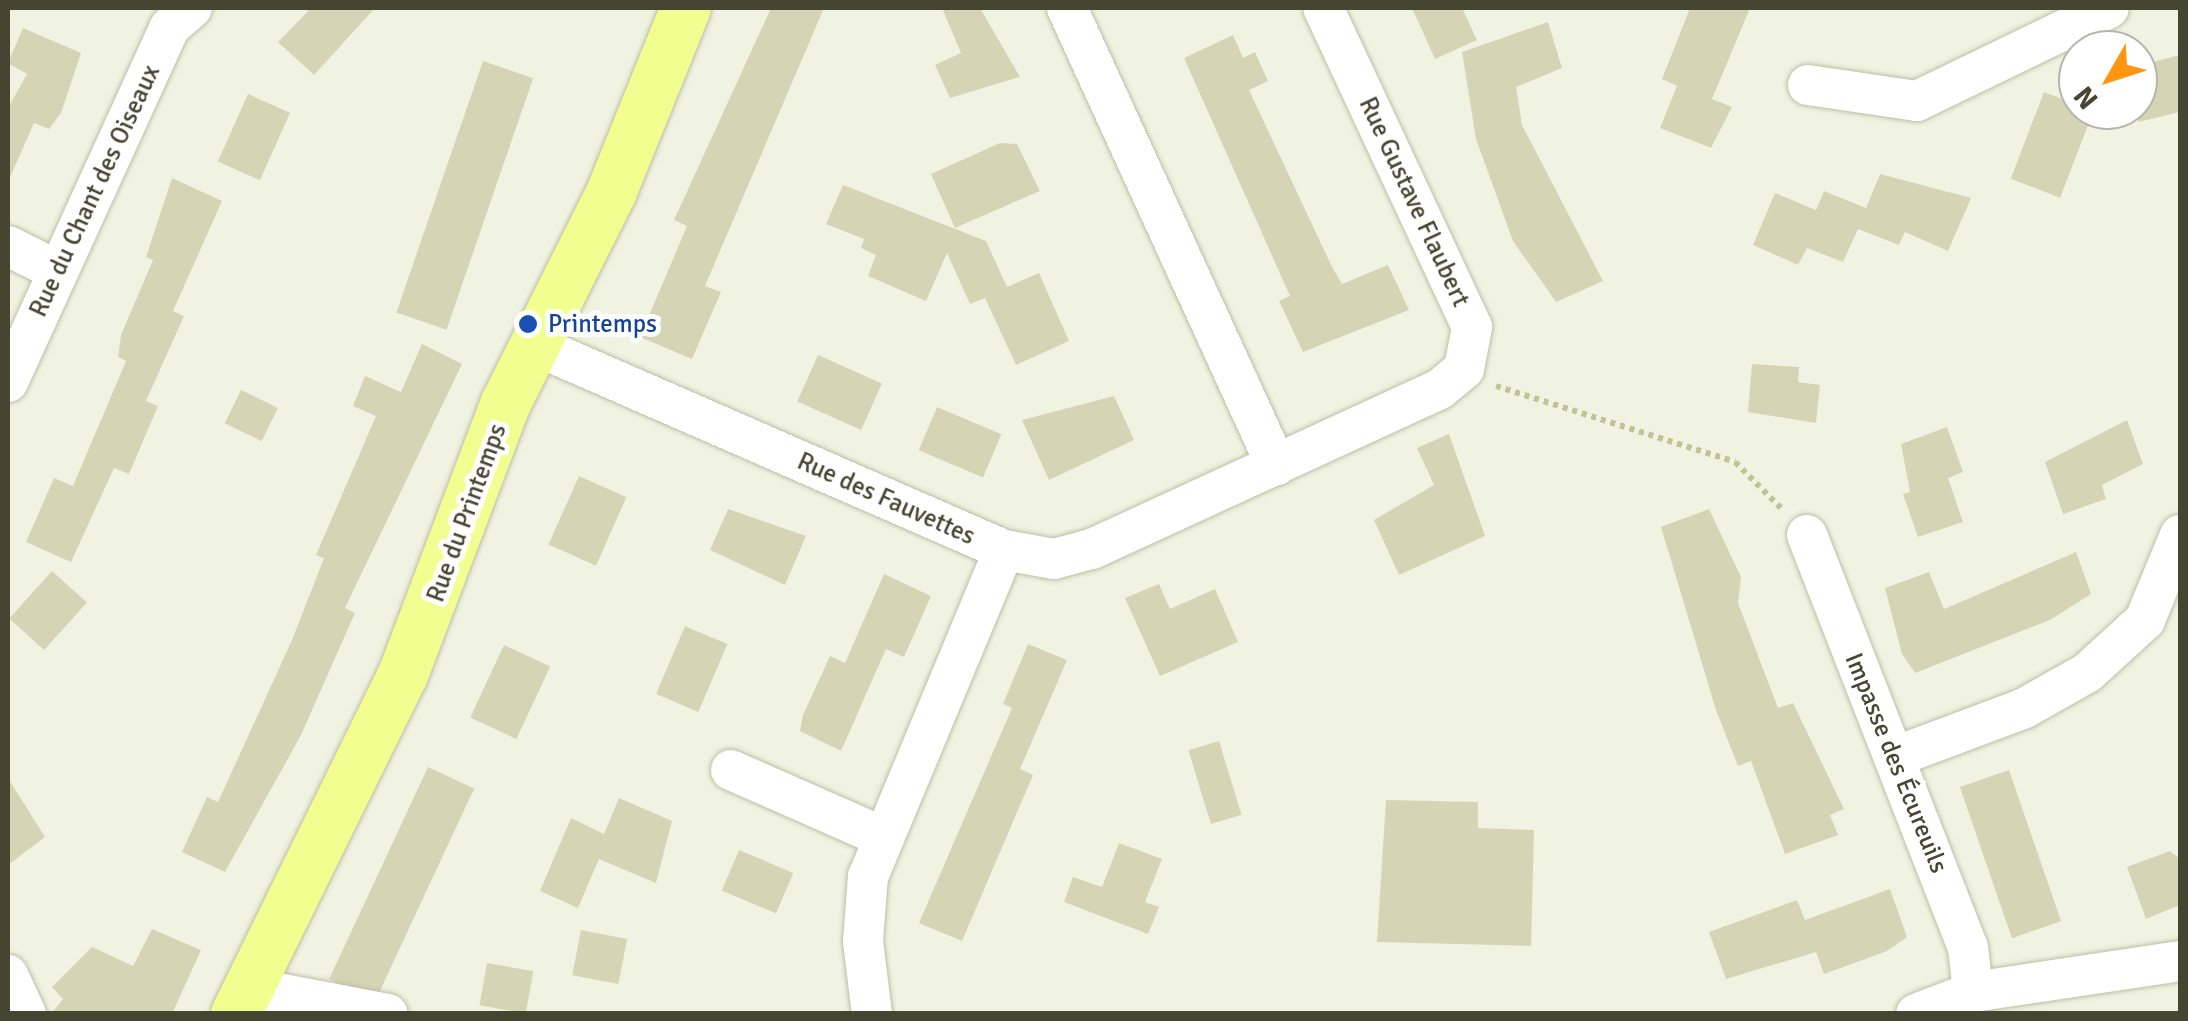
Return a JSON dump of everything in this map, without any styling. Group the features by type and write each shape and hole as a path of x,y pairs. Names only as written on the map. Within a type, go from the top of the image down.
{"main road":[{"name":"Rue du Printemps","path":"243,1001 403,675 506,402 538,347 686,8"}],"street":[{"name":"Rue du Chant des Oiseaux","path":"8,382 170,28 192,8"},
{"path":"1067,8 1276,465"},
{"name":"Rue Gustave Flaubert","path":"1322,8 1472,328 1464,369"},
{"path":"1808,85 1917,101 2109,8"},
{"path":"8,246 58,271"},
{"name":"Rue des Fauvettes","path":"538,347 1004,550 883,837 862,912 872,1014"},
{"path":"1004,550 1072,556 1276,465 1464,369"},
{"name":"Impasse des Écureuils","path":"1807,535 1897,756 1968,947 1973,992"},
{"path":"1897,756 2024,709 2087,673 2145,620 2180,536"},
{"path":"731,770 883,837"},
{"path":"1916,1014 1973,992 2180,961"},
{"path":"8,974 26,1014"},
{"path":"243,1001 388,1014"}],"path":[{"path":"1464,369 1511,394 1735,462 1807,535"}],"building":[{"path":"311,8 375,8 314,75 278,42"},
{"path":"771,8 824,8 705,286 721,292 692,359 640,337 687,226 674,220"},
{"path":"942,8 980,8 1020,77 950,98 935,65 961,53"},
{"path":"1412,8 1462,8 1477,40 1435,59"},
{"path":"1690,8 1750,8 1712,99 1732,107 1711,148 1660,128 1677,86 1662,79"},
{"path":"1548,22 1562,68 1516,87 1522,125 1603,281 1556,302 1513,241 1476,139 1462,52"},
{"path":"23,28 81,53 61,113 49,129 34,123 8,182 8,108 27,74 8,63"},
{"path":"1233,35 1243,58 1255,52 1268,81 1249,90 1342,284 1388,265 1409,310 1303,352 1279,301 1290,296 1184,58"},
{"path":"2180,55 2180,112 2158,117 2158,61"},
{"path":"483,61 533,78 447,330 396,313"},
{"path":"2044,92 2058,97 2058,130 2086,130 2060,198 2011,179"},
{"path":"248,94 290,113 260,180 218,162"},
{"path":"1000,143 1017,144 1040,191 955,228 931,174"},
{"path":"1880,174 1971,198 1948,251 1905,232 1899,245 1858,229 1843,262 1807,248 1798,265 1753,245 1775,193 1816,210 1824,191 1866,208"},
{"path":"172,178 222,201 173,311 184,316 146,401 158,406 129,474 114,468 71,562 26,542 54,478 73,486 126,361 118,357 121,335 153,260 146,257"},
{"path":"843,185 986,241 1007,287 1039,273 1069,341 1016,365 985,298 970,304 947,253 926,301 868,276 876,255 861,248 864,239 826,224"},
{"path":"422,344 462,364 345,608 355,613 301,735 225,872 182,852 207,797 218,802 292,640 324,558 316,555 376,416 353,406 365,376 401,392"},
{"path":"818,355 882,383 861,430 797,402"},
{"path":"1752,364 1799,367 1798,382 1820,385 1816,423 1748,412"},
{"path":"241,390 278,408 262,441 225,423"},
{"path":"1114,396 1134,440 1049,480 1022,420"},
{"path":"937,407 1001,434 983,478 919,450"},
{"path":"2127,420 2143,464 2102,485 2106,499 2063,514 2045,462"},
{"path":"1947,427 1963,472 1948,478 1963,522 1918,537 1903,494 1910,492 1901,444"},
{"path":"1449,434 1485,536 1399,575 1374,520 1434,485 1417,448"},
{"path":"579,476 627,497 596,566 548,545"},
{"path":"728,509 806,536 785,585 710,550"},
{"path":"1709,509 1741,577 1738,603 1778,708 1793,703 1844,809 1830,815 1838,835 1785,854 1751,761 1738,766 1716,710 1661,527"},
{"path":"2076,552 2091,594 2050,620 1915,673 1902,654 1885,588 1929,572 1944,609"},
{"path":"52,571 87,602 44,650 9,619"},
{"path":"884,574 931,596 904,657 886,649 841,751 800,731 803,715 830,656 845,663"},
{"path":"1159,584 1170,609 1215,589 1238,642 1160,676 1125,598"},
{"path":"685,626 727,644 698,712 656,694"},
{"path":"1028,644 1067,660 1020,769 1033,775 962,941 919,923 1012,708 1003,704"},
{"path":"504,645 550,667 516,739 470,718"},
{"path":"1219,741 1242,815 1211,824 1188,750"},
{"path":"428,767 474,789 375,1001 329,979"},
{"path":"2009,770 2061,921 2012,938 1960,787"},
{"path":"8,778 45,837 8,865"},
{"path":"619,798 672,821 656,883 599,859 578,908 540,891 571,818 604,834"},
{"path":"1386,800 1478,802 1478,828 1534,830 1531,946 1377,942"},
{"path":"1119,843 1162,859 1145,902 1159,907 1148,934 1064,902 1073,877 1102,887"},
{"path":"739,850 793,873 776,914 722,891"},
{"path":"2170,851 2180,859 2180,905 2146,919 2127,867"},
{"path":"1890,889 1907,937 1887,951 1824,974 1816,952 1726,979 1709,932 1797,900 1805,920"},
{"path":"152,929 201,950 172,1014 51,1014 63,999 52,987 92,947 133,966"},
{"path":"581,930 627,939 618,984 572,975"},
{"path":"487,963 533,971 526,1014 480,1005"}],"place":[{"name":"Printemps","path":"528,324"}]}
